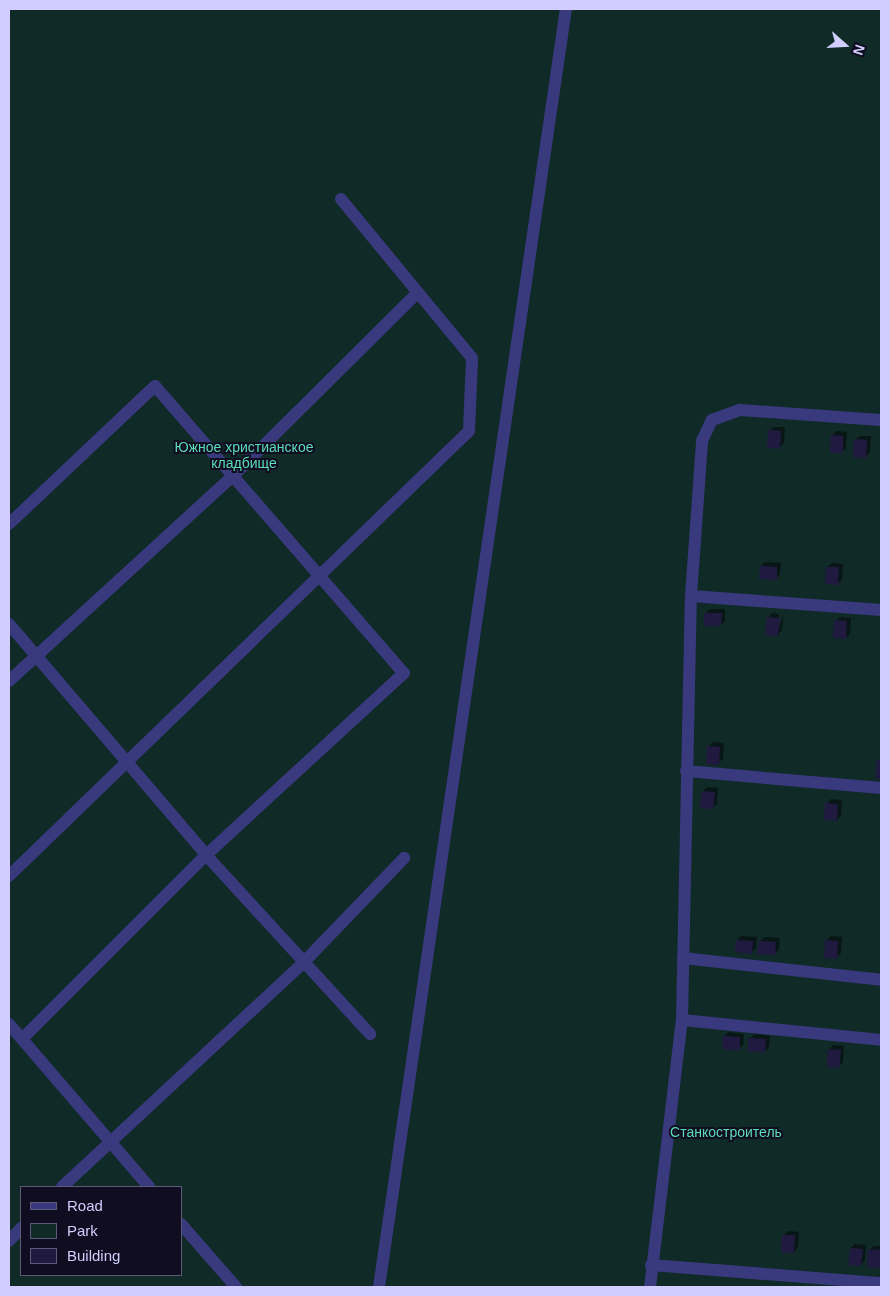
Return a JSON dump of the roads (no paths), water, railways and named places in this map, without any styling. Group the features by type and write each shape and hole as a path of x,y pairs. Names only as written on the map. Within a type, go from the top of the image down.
{"lane":[{"path":"379,1287 566,9"},
{"path":"9,876 469,431 472,358 416,294 342,199"},
{"path":"9,681 36,654 232,476 416,294"},
{"path":"9,524 155,386 404,673 206,854 22,1039"},
{"path":"650,1287 651,1265 682,1020 691,596 702,441 712,420 740,410 881,420"},
{"path":"691,596 881,610"},
{"path":"9,624 126,764 303,963 370,1034"},
{"path":"686,771 881,788"},
{"path":"63,1186 109,1141 303,963 404,858"},
{"path":"683,958 881,980"},
{"path":"682,1020 881,1040"},
{"path":"9,1024 148,1186"},
{"path":"182,1225 236,1287"},
{"path":"9,1241 20,1229"},
{"path":"651,1265 881,1283"}],"park label":[{"name":"Южное христианское кладбище","path":"244,456"},
{"name":"Станкостроитель","path":"726,1132"}]}
